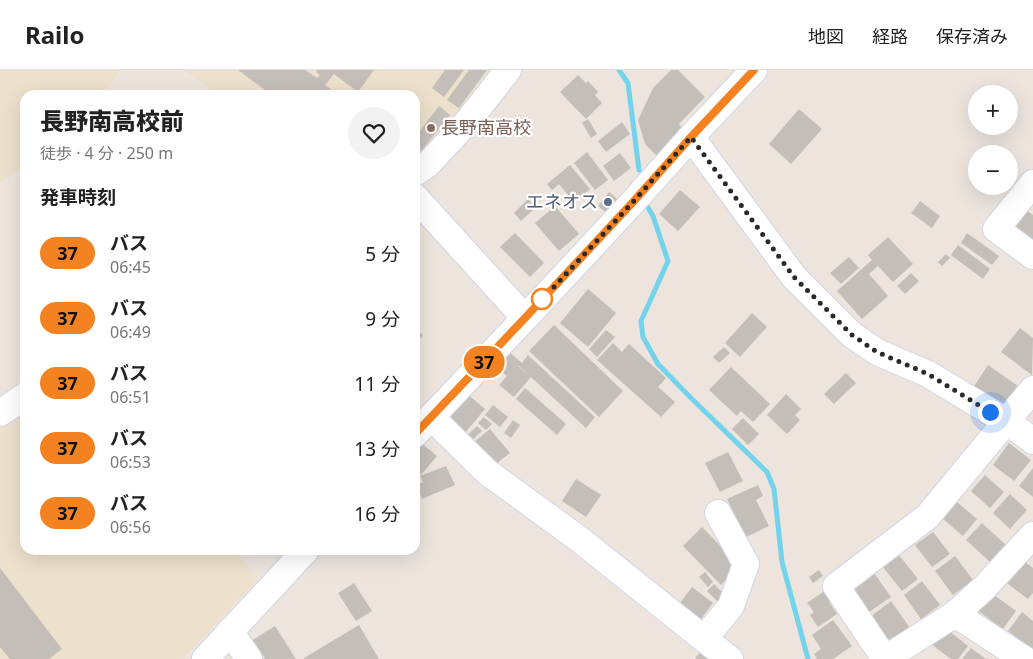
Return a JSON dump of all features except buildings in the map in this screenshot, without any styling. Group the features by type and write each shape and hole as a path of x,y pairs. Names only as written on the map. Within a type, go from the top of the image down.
{"street":[{"path":"420,170 428,164 468,121 508,70"},
{"path":"730,659 579,539 423,425 525,318 754,70"},
{"path":"691,137 794,277 852,335 877,352 928,374 1006,421 1033,441"},
{"path":"1033,183 996,229 1033,256"},
{"path":"420,202 525,318"},
{"path":"1033,389 927,517 836,586 885,659 955,614 986,587 1033,535"},
{"path":"0,413 20,399"},
{"path":"704,640 731,606 746,564 718,513"},
{"path":"205,659 301,555"},
{"path":"955,614 1024,659"},
{"path":"230,631 248,659"}],"shaded area":[{"path":"0,70 120,70 106,90 20,90 20,170 0,183"},
{"name":"長野南高校","path":"184,70 493,70 420,161 420,90 211,90"},
{"path":"20,411 20,555 239,555 257,580 183,659 0,659 0,424"}],"waterway":[{"path":"619,70 628,83 639,170"},
{"path":"647,206 653,216 668,261 641,321 643,337 658,364 767,472 774,489 782,562 808,659"}],"bus line":[{"name":"37","path":"420,429 754,70"}],"place":[{"name":"長野南高校","path":"431,128"},
{"name":"エネオス","path":"608,202"}],"route":[{"path":"542,299 539,303 691,137 794,277 830,315 852,335 877,352 928,374 990,412"}]}
